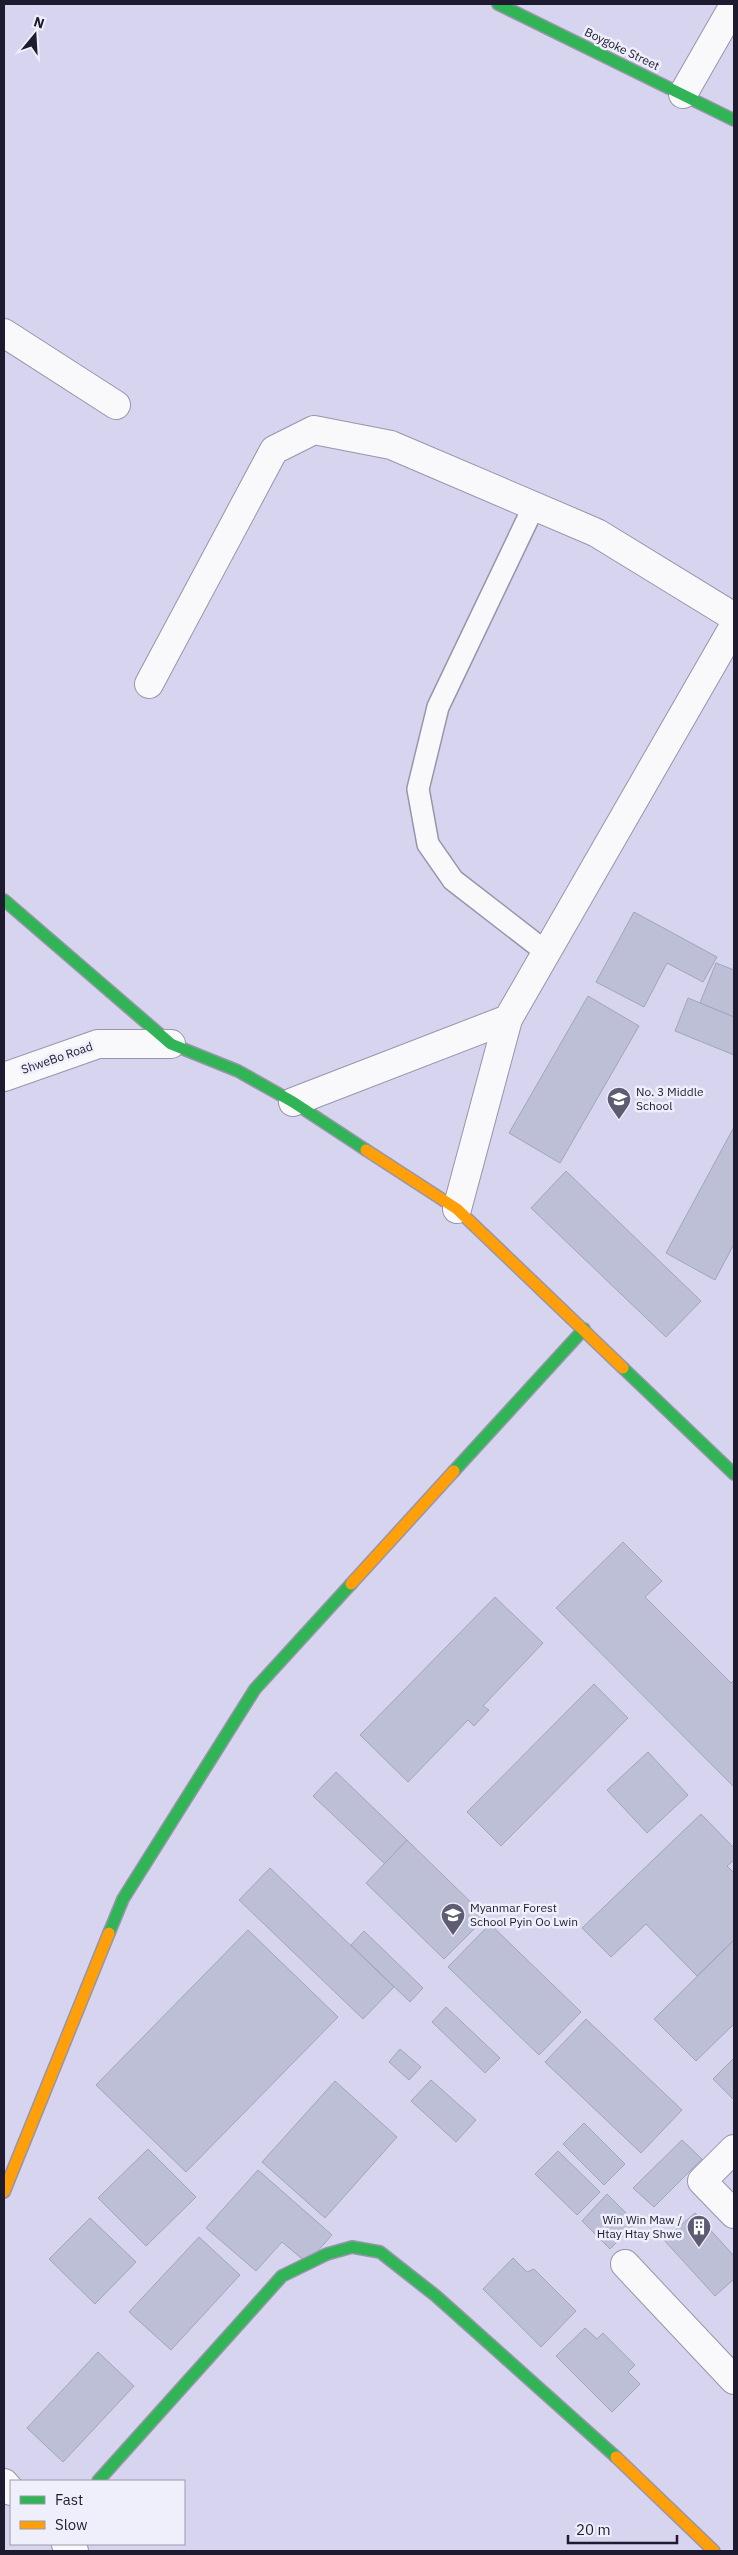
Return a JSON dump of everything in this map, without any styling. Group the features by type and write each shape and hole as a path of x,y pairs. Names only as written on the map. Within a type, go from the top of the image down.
{"street":[{"name":"Boygoke Street","path":"498,4 734,120"},
{"path":"683,94 734,5"},
{"path":"4,333 116,405"},
{"path":"149,684 274,450 314,430 391,445 597,533 734,617"},
{"path":"457,1209 508,1019 734,626"},
{"path":"6,910 171,1044 238,1071 293,1102 457,1209 734,1474"},
{"path":"293,1102 508,1019"},
{"name":"ShweBo Road","path":"4,1077 98,1044 171,1044"},
{"path":"4,2192 123,1899 255,1688 584,1329"},
{"path":"734,2149 702,2181 734,2214"},
{"path":"99,2480 282,2276 327,2254 352,2247 380,2252 436,2296 650,2488 714,2551"},
{"path":"625,2264 734,2380"}],"lane":[{"path":"534,506 438,707 418,789 428,844 453,880 546,952"}],"building":[{"path":"634,912 717,957 703,982 667,963 644,1007 596,982"},
{"path":"716,963 734,970 734,1017 700,1003"},
{"path":"588,996 639,1026 560,1163 509,1133"},
{"path":"688,998 734,1017 734,1055 675,1031"},
{"path":"734,1127 734,1244 715,1280 666,1253"},
{"path":"566,1171 701,1301 666,1337 531,1208"},
{"path":"623,1542 662,1581 645,1597 731,1683 734,1680 734,1787 556,1608"},
{"path":"495,1597 543,1643 483,1706 489,1710 474,1726 468,1720 408,1782 360,1735"},
{"path":"594,1684 628,1718 501,1846 467,1812"},
{"path":"648,1752 688,1795 647,1833 607,1790"},
{"path":"336,1772 407,1840 385,1864 313,1796"},
{"path":"701,1814 734,1848 734,1860 727,1866 734,1873 734,1940 697,1976 646,1924 611,1957 582,1928"},
{"path":"407,1840 486,1917 444,1959 366,1883"},
{"path":"270,1868 394,1987 363,2019 239,1900"},
{"path":"490,1924 581,2012 539,2055 448,1967"},
{"path":"248,1930 338,2017 186,2172 96,2085"},
{"path":"364,1931 423,1988 410,2002 351,1945"},
{"path":"734,1940 734,2024 696,2061 654,2019"},
{"path":"446,2007 500,2058 485,2073 432,2022"},
{"path":"586,2019 682,2110 641,2153 545,2062"},
{"path":"400,2049 421,2067 409,2080 389,2062"},
{"path":"734,2058 734,2100 713,2079"},
{"path":"431,2080 476,2120 456,2142 411,2101"},
{"path":"335,2081 397,2137 325,2218 262,2162"},
{"path":"584,2123 625,2164 604,2185 563,2144"},
{"path":"682,2140 702,2159 654,2207 633,2188"},
{"path":"148,2149 196,2197 146,2246 98,2198"},
{"path":"558,2151 600,2192 577,2215 535,2174"},
{"path":"258,2170 332,2235 307,2263 282,2242 256,2271 206,2228"},
{"path":"607,2194 636,2223 610,2249 582,2221"},
{"name":"Win Win Maw / Htay Htay Shwe","path":"695,2213 734,2256 734,2279 715,2296 664,2240"},
{"path":"90,2218 136,2262 95,2304 49,2259"},
{"path":"199,2237 240,2275 171,2350 129,2312"},
{"path":"513,2258 527,2272 534,2269 576,2311 541,2347 483,2289"},
{"path":"585,2328 597,2339 603,2333 635,2365 628,2372 640,2384 612,2412 556,2356"},
{"path":"98,2352 134,2386 63,2462 27,2428"}],"traffic: fast":[{"path":"498,4 734,120"},
{"path":"4,900 171,1044 238,1071 293,1102 366,1150"},
{"path":"454,1471 584,1329"},
{"path":"623,1368 734,1474"},
{"path":"109,1933 123,1899 255,1689 351,1584"},
{"path":"99,2480 282,2276 327,2254 352,2247 380,2252 436,2296 616,2457"}],"traffic: slow":[{"path":"366,1150 457,1209 623,1368"},
{"path":"351,1584 454,1471"},
{"path":"4,2192 109,1933"},
{"path":"616,2457 714,2551"}],"place":[{"name":"No. 3 Middle School","path":"619,1120"},
{"name":"Myanmar Forest School Pyin Oo Lwin","path":"453,1936"},
{"name":"Win Win Maw / Htay Htay Shwe","path":"699,2248"}]}
